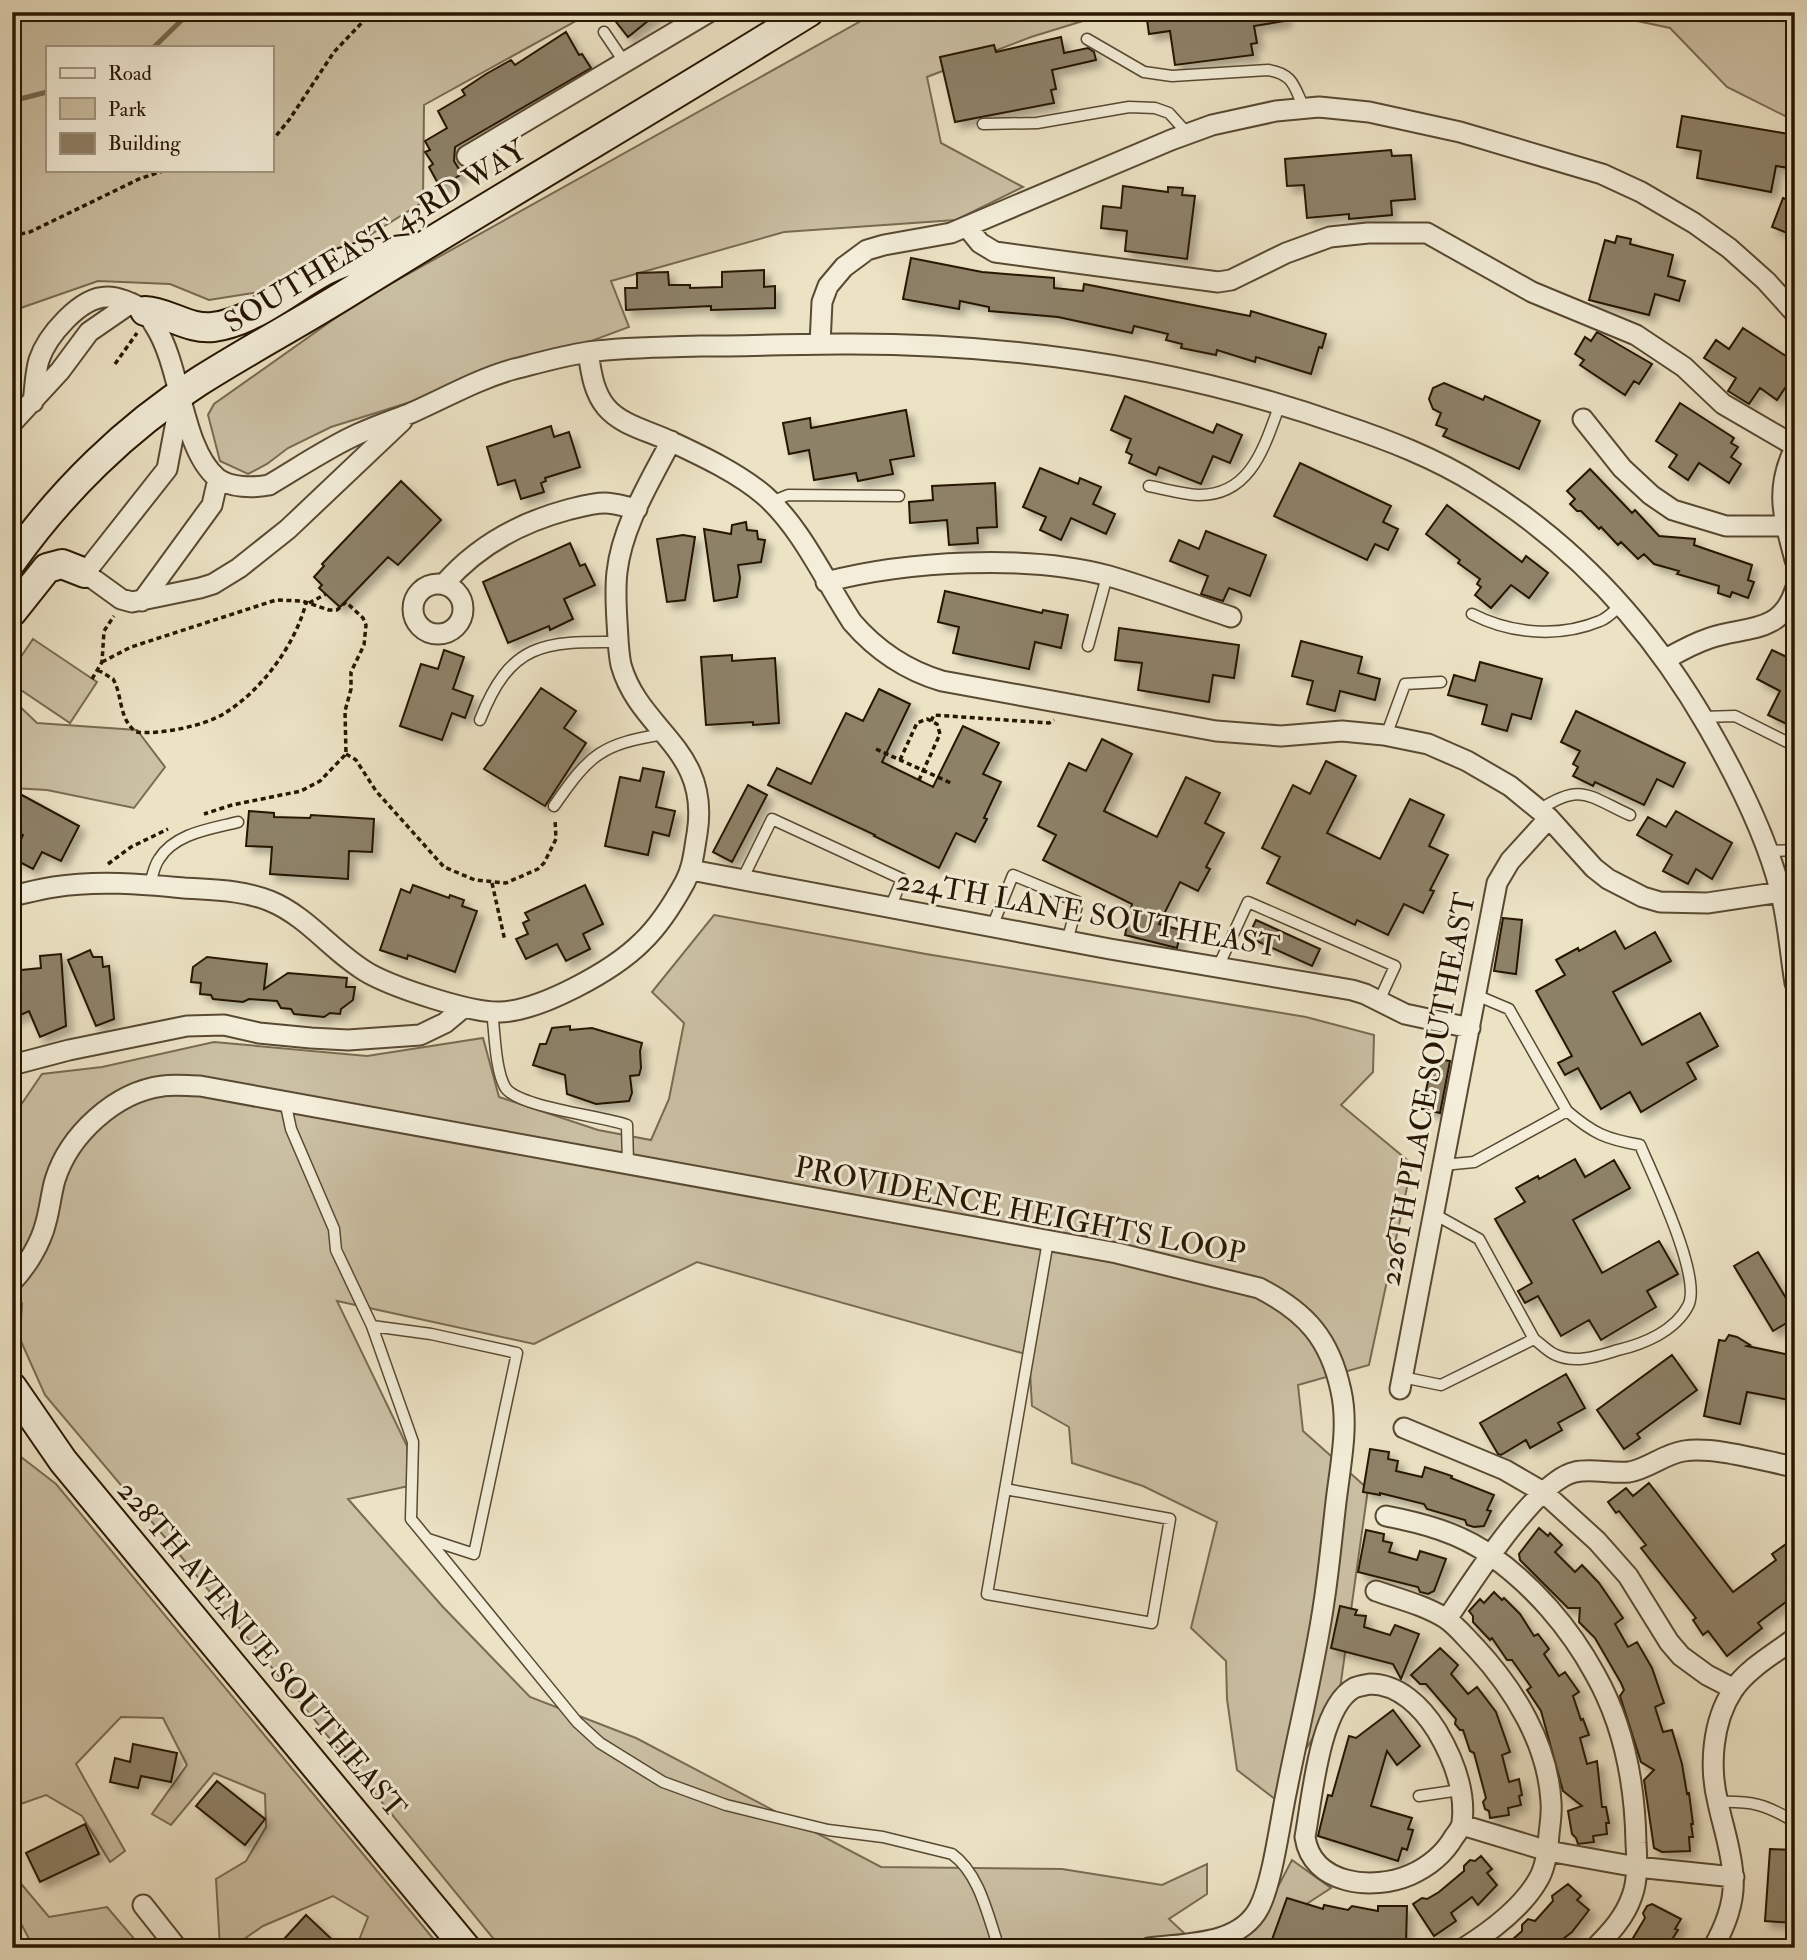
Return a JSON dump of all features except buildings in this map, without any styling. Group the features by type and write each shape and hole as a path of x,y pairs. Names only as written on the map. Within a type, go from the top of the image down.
{"main road":[{"name":"SOUTHEAST 43RD WAY","path":"12,561 33,531 81,479 143,422 181,394 808,12"},
{"path":"138,315 158,312 203,327 220,325 245,317 326,270 345,262 380,252 419,248"},
{"path":"12,612 47,568 62,564 85,573"},
{"name":"228TH AVENUE SOUTHEAST","path":"12,1387 63,1461 466,1948"}],"street":[{"path":"467,156 709,12"},
{"path":"820,344 822,302 828,286 844,267 867,250 951,233 1212,125 1276,111 1319,107 1382,115 1460,132 1602,174 1641,192 1694,223 1729,248 1766,281 1795,313"},
{"path":"967,227 980,243 995,252 1218,282 1231,280 1286,253 1330,237 1427,233 1532,292 1636,335 1684,367 1723,404 1795,447 1786,465 1783,487 1795,560"},
{"path":"33,402 39,360 49,338 89,302 106,297 138,315 161,336 181,394 187,423 201,457 218,479 257,488 269,485 357,434 509,370 588,352 648,347 919,344 1009,351 1176,379 1280,403 1437,461 1480,486 1555,540 1622,604 1666,659 1725,757 1767,851 1781,892 1795,983"},
{"path":"12,423 60,371 83,338 138,315"},
{"path":"588,352 593,382 607,408 618,417 671,441 747,482 771,502 804,545 852,622 874,646 916,673 942,681 1246,735 1281,736 1342,731 1428,744 1467,761 1510,786 1544,814 1594,868 1608,879 1643,897 1660,902 1707,903 1781,892"},
{"path":"167,469 181,394"},
{"path":"201,457 183,461 167,469 85,573 121,599 132,602 213,584 239,568 288,529 410,413"},
{"path":"1583,419 1622,468 1651,495 1674,510 1726,526 1790,526"},
{"path":"12,896 54,887 99,884 223,890 271,901 315,930 370,974 463,1008 492,1012 521,1010 581,984 616,963 658,925 691,870 699,821 698,800 689,768 680,752 632,691 620,661 618,642 617,571 624,541 636,509 671,441"},
{"path":"142,601 212,505 218,479"},
{"path":"444,584 488,544 541,517 605,503 636,509"},
{"path":"826,582 862,573 955,564 1056,567 1107,576 1231,617"},
{"path":"1666,659 1713,636 1749,631 1767,624 1792,605"},
{"name":"226TH PLACE SOUTHEAST","path":"1401,1383 1497,883 1544,814"},
{"name":"224TH LANE SOUTHEAST","path":"691,870 1067,941 1352,990 1405,1014 1470,1028"},
{"path":"12,1065 69,1050 187,1026 224,1025 289,1037 336,1039 420,1035 445,1023 463,1008"},
{"name":"PROVIDENCE HEIGHTS LOOP","path":"12,1282 33,1253 46,1225 55,1181 64,1159 83,1134 110,1107 135,1094 163,1086 200,1086 1117,1254 1259,1288 1279,1298 1295,1309 1322,1338 1331,1356 1342,1393 1342,1453 1324,1603 1269,1875 1259,1908 1249,1920 1225,1937 1149,1948"},
{"path":"1404,1428 1505,1470 1543,1492 1597,1541 1628,1576 1669,1642 1681,1656 1707,1675 1734,1689"},
{"path":"1447,1619 1490,1554 1543,1492 1553,1483 1574,1472 1631,1472 1670,1455 1705,1450 1795,1467"},
{"path":"1386,1516 1441,1530 1490,1554 1540,1599 1572,1637 1611,1706 1625,1751 1635,1809 1637,1867 1632,1895 1622,1917 1610,1934 1595,1948"},
{"path":"1376,1591 1447,1619 1490,1663 1511,1691 1538,1744 1548,1779 1551,1803 1548,1852 1539,1880 1520,1904 1492,1929 1464,1948"},
{"path":"1713,1948 1730,1909 1734,1877 1713,1776 1715,1740 1721,1711 1734,1689 1749,1672 1795,1638"},
{"path":"1385,1684 1408,1698 1427,1717 1457,1772 1462,1825 1446,1850 1432,1862 1391,1882 1358,1882 1336,1878 1314,1861 1307,1851 1305,1837 1324,1735 1340,1700 1354,1688 1385,1684"},
{"path":"1462,1825 1548,1852 1637,1867 1734,1877"},
{"path":"143,1905 177,1948"}],"lane":[{"path":"604,32 625,62"},
{"path":"1087,39 1144,72 1172,76 1268,70 1283,72 1290,78 1304,109"},
{"path":"983,124 1037,123 1142,107 1169,113 1188,134"},
{"path":"65,321 83,338"},
{"path":"1149,486 1198,495 1219,492 1238,484 1261,457 1280,403"},
{"path":"771,502 788,495 899,496"},
{"path":"1088,646 1107,576"},
{"path":"1472,614 1490,624 1529,632 1570,629 1602,621 1622,604"},
{"path":"480,720 491,692 506,672 533,650 554,643 618,642"},
{"path":"1386,736 1405,684 1441,682"},
{"path":"1703,717 1735,716 1795,746"},
{"path":"554,806 577,772 603,750 632,739 665,734"},
{"path":"1544,814 1560,796 1574,792 1630,815"},
{"path":"742,880 772,819 902,879 890,908"},
{"path":"150,885 158,860 176,842 238,822"},
{"path":"1767,851 1795,850"},
{"path":"992,927 1013,874 1078,902 1067,941"},
{"path":"1218,967 1248,902 1395,966 1379,1000"},
{"path":"1434,1214 1479,1240 1534,1339 1556,1355 1582,1360 1635,1346 1673,1326 1690,1304 1689,1273 1679,1236 1640,1145 1610,1140 1584,1125 1567,1111 1509,1009 1476,995"},
{"path":"492,1012 499,1070 505,1089 522,1099 549,1108 605,1118 627,1125 628,1164"},
{"path":"285,1101 291,1129 334,1228 335,1250 372,1326 413,1441 411,1519 577,1722 600,1743 663,1782 726,1805 828,1830 883,1837 952,1854 960,1860 976,1885 999,1948"},
{"path":"1443,1165 1474,1162 1567,1111"},
{"path":"1005,1489 1170,1519 1152,1623 987,1594 1005,1489 1048,1241"},
{"path":"1795,1259 1795,1267"},
{"path":"372,1326 431,1334 517,1353 474,1554 428,1539"},
{"path":"1401,1383 1440,1385 1534,1339"},
{"path":"1419,1796 1460,1790"},
{"path":"1717,1802 1746,1801 1772,1809 1795,1822"}],"path":[{"path":"273,140 334,52 372,12"},
{"path":"12,236 30,232 139,179 160,172"},
{"path":"115,363 138,315"},
{"path":"307,603 326,594"},
{"path":"102,662 131,648 276,600 307,603 329,610 337,610 346,602 363,618 366,625 364,645 351,672 351,689 345,711 346,754 320,781 301,791 232,805 195,818"},
{"path":"98,670 113,678 124,716 130,728 136,732 163,732 213,719 233,707 271,670 292,640 307,603"},
{"path":"92,679 102,662 104,631 114,616"},
{"path":"931,721 934,715 1049,723 1054,722 1059,702"},
{"path":"900,760 917,723 928,719 937,724 940,734 919,780"},
{"path":"876,749 953,784"},
{"path":"346,754 356,760 376,790 444,867 457,874 492,883 506,883 523,877 544,863 556,839 554,806"},
{"path":"99,884 100,872 108,864 131,848 176,825"},
{"path":"492,883 505,941"}],"green space":[{"path":"12,12 592,12 424,105 423,202 285,288 209,300 170,284 98,281 12,311"},
{"path":"877,12 1112,12 1031,37 927,77 941,143 1023,187 956,220 784,232 611,281 629,327 516,369 331,427 288,448 248,474 220,461 208,415 214,404 358,302"},
{"path":"1595,12 1795,12 1795,121 1727,87 1670,28"},
{"path":"33,639 97,682 70,723 12,684 12,670"},
{"path":"12,699 37,723 137,730 165,767 134,808 47,790 12,788"},
{"path":"714,915 926,954 1306,1017 1374,1035 1373,1072 1341,1105 1412,1164 1369,1365 1298,1385 1303,1431 1368,1489 1339,1696 1275,1799 1237,1770 1227,1699 1226,1661 1191,1628 1217,1522 1143,1486 1072,1463 1069,1427 1032,1406 1029,1355 697,1262 534,1344 337,1301 407,1446 409,1486 348,1499 443,1607 530,1697 636,1738 881,1867 1062,1869 1162,1885 1207,1864 1207,1894 1169,1919 1200,1948 501,1948 179,1554 45,1395 20,1339 22,1304 12,1276 12,1118 42,1074 102,1067 214,1042 367,1056 483,1038 499,1097 598,1130 651,1140 669,1099 684,1023 652,992"},
{"path":"12,1450 56,1484 441,1948 356,1948 368,1917 333,1896 263,1926 231,1948 220,1948 216,1879 246,1861 266,1827 265,1794 214,1773 171,1825 152,1814 187,1765 163,1718 121,1717 76,1764 125,1851 110,1862 82,1816 46,1795 12,1807"},
{"path":"1292,1860 1331,1888 1282,1920 1277,1948 1216,1948 1261,1919"},
{"path":"12,1873 49,1917 107,1907 142,1948 34,1948 12,1907"}],"waterway":[{"path":"155,46 190,12"},
{"path":"12,101 46,92"}]}
